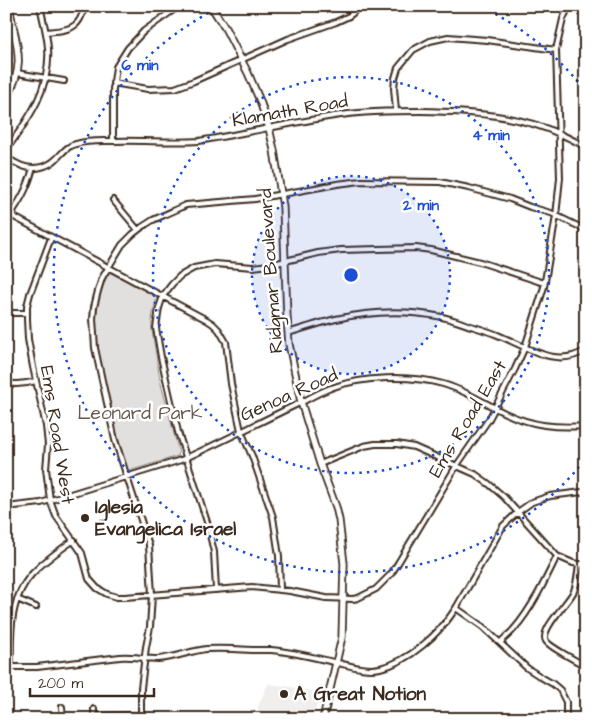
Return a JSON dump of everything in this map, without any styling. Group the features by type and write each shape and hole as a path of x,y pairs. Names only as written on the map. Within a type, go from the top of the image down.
{"street":[{"path":"6,98 14,84 19,60 9,6"},
{"path":"6,150 31,116 38,103 46,78 48,50 40,6"},
{"path":"46,32 74,26 80,19 85,6"},
{"path":"114,141 113,83 116,67 128,48 144,31 178,6"},
{"name":"Ridgmar Boulevard","path":"211,6 226,28 242,60 260,101 269,128 281,194 285,231 289,344 301,402 339,520 344,564 342,637 323,719"},
{"path":"113,83 148,89 175,88 288,39 336,22 349,16 358,6"},
{"name":"Ems Road East","path":"344,599 358,598 369,593 383,584 391,574 457,465 489,419 525,348 544,284 556,216 560,178 556,50 563,19 569,6"},
{"path":"396,111 394,88 398,68 413,50 430,41 448,37 487,40 556,50"},
{"path":"17,73 64,81"},
{"name":"Klamath Road","path":"33,168 49,164 69,146 82,142 199,141 342,115 396,111 455,112 498,116 537,125 586,147"},
{"path":"6,156 14,162 33,168 28,186 13,212 13,215 18,220 213,324 224,338 241,431 252,456 273,517 279,556 280,590"},
{"path":"94,710 94,717 143,717 141,710 141,688 150,627 152,595 149,545 115,440 96,348 93,319 100,284 122,245 138,230 153,220 186,205 255,199 350,182 440,182 510,199 556,216 586,230"},
{"path":"113,200 138,230"},
{"name":"Ems Road West","path":"51,238 27,306 28,339 46,426 48,445 46,469 50,500 56,516 82,554 89,579 106,594 117,597 252,587 344,599"},
{"path":"216,590 214,552 178,432 168,392 156,328 163,296 180,276 194,268 215,264 253,267 269,266 341,250 416,248 480,262 544,284"},
{"path":"288,333 355,315 400,312 444,318 498,335 547,356 561,358 578,355 586,350"},
{"path":"6,313 27,314"},
{"name":"Genoa Road","path":"6,507 50,500 186,458 332,388 345,384 386,378 426,380 444,384 461,390 495,408 526,421 544,426 586,426"},
{"path":"6,383 17,385 36,381"},
{"path":"320,464 364,446 386,443 414,447 475,474 504,497 557,556 572,563 586,565"},
{"path":"74,540 36,570 22,588 17,599 11,630 9,668 37,667 120,657 157,659 208,649 270,650 373,669 400,660 424,645 438,632 451,617 503,526 518,512 532,502 542,498 582,492"},
{"path":"500,642 521,621 540,590 557,556"},
{"path":"579,564 573,592 554,618 544,636 546,642 586,666"},
{"path":"17,599 36,607"},
{"path":"456,608 483,627 527,668 560,690 566,702 566,719"},
{"path":"62,707 63,719"}],"shaded area":[{"path":"268,684 321,693 312,719 258,719 258,706"}],"green space":[{"name":"Leonard Park","path":"109,272 157,297 152,317 152,330 160,380 179,453 178,456 129,471 126,469 108,400 98,348 97,307"}],"place":[{"name":"Iglesia Evangelica Israel","path":"85,518"},
{"name":"A Great Notion","path":"284,694"}]}
